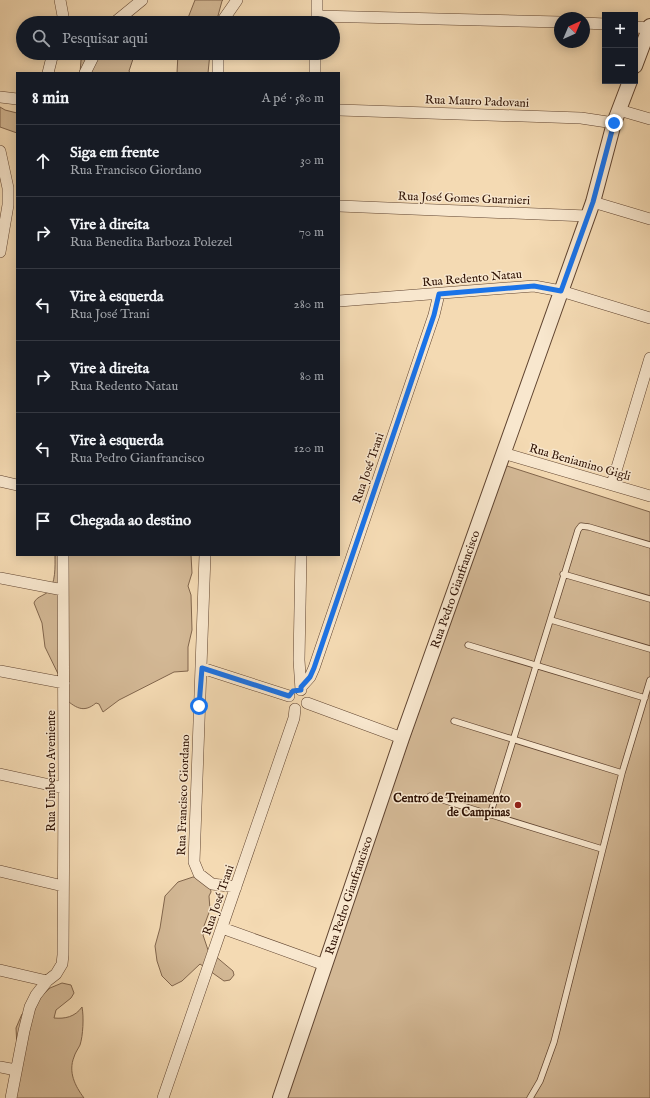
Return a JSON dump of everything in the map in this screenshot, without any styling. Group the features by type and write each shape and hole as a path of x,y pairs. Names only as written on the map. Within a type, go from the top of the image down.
{"street":[{"path":"60,0 63,16"},
{"path":"123,16 142,0"},
{"path":"226,16 237,0"},
{"path":"317,0 317,16"},
{"path":"340,19 554,22"},
{"path":"590,23 602,24"},
{"path":"638,54 645,27"},
{"path":"48,72 51,60"},
{"path":"86,72 92,60"},
{"path":"218,60 218,72"},
{"path":"315,72 316,60"},
{"name":"Rua Pedro Gianfrancisco","path":"280,1098 402,738 593,202 617,116 629,84"},
{"path":"0,97 16,100"},
{"name":"Rua Mauro Padovani","path":"340,110 574,118 617,116 650,119"},
{"path":"0,151 2,165 12,185 1,246"},
{"path":"593,202 650,219"},
{"name":"Rua José Gomes Guarnieri","path":"340,206 587,216"},
{"name":"Rua Redento Natau","path":"340,301 534,286 561,291 650,318"},
{"name":"Rua José Trani","path":"296,691 310,677 314,668 434,315 439,294"},
{"path":"612,484 650,358"},
{"name":"Rua Beniamino Gigli","path":"503,453 650,496"},
{"path":"0,482 16,485"},
{"name":"Rua Umberto Aveniente","path":"11,1098 30,1007 36,995 47,981 56,974 63,960 63,556"},
{"name":"Rua Francisco Giordano","path":"205,556 194,862 199,874 212,884 236,887"},
{"path":"202,668 296,691 307,697 307,703 301,709 295,709 289,703 296,691 299,660 301,556"},
{"path":"0,578 63,590"},
{"path":"299,660 320,650"},
{"path":"0,671 64,683"},
{"path":"307,703 402,738"},
{"name":"Rua José Trani","path":"163,1098 294,718 295,709"},
{"path":"0,774 64,788"},
{"path":"0,871 63,886"},
{"path":"222,928 325,965"},
{"path":"0,970 47,981"},
{"path":"0,1067 16,1070"}],"lane":[{"path":"490,815 551,620 563,574 578,530 581,526 589,527 650,545"},
{"path":"563,574 650,599"},
{"path":"551,620 650,648"},
{"path":"468,645 645,698"},
{"path":"530,1098 540,1081 554,1042 602,849 622,774 650,680"},
{"path":"454,721 622,774"},
{"path":"430,796 602,849"}],"shaded area":[{"path":"195,0 223,0 218,16 189,16"},
{"path":"81,60 133,60 130,72 80,72"},
{"path":"178,60 209,60 208,72 177,72"},
{"path":"0,107 16,113 16,133 0,127"},
{"name":"Centro de Treinamento de Campinas","path":"504,465 650,512 650,1098 285,1098"},
{"path":"55,556 191,556 192,573 188,586 191,595 192,630 188,647 188,671 174,672 119,700 103,712 99,704 96,703 83,709 72,704 64,698 63,684 45,647 42,623 34,603 36,599 48,592 51,588 54,574"},
{"path":"193,877 209,879 211,892 209,896 210,910 204,926 203,935 208,950 233,971 234,975 230,980 224,981 200,964 182,981 172,986 162,976 157,961 155,946 160,928 165,896 178,882"},
{"path":"62,983 71,985 74,993 71,998 56,1010 54,1018 70,1017 82,1007 83,1011 82,1037 72,1063 72,1073 75,1084 84,1098 8,1098 17,1047 16,1028 22,1014 50,988"}],"place":[{"name":"Centro de Treinamento de Campinas","path":"518,805"}],"route":[{"path":"199,706 202,668 289,696 293,691 301,690 301,687 310,677 314,668 434,315 439,294 534,286 561,291 593,202 614,123"}]}
